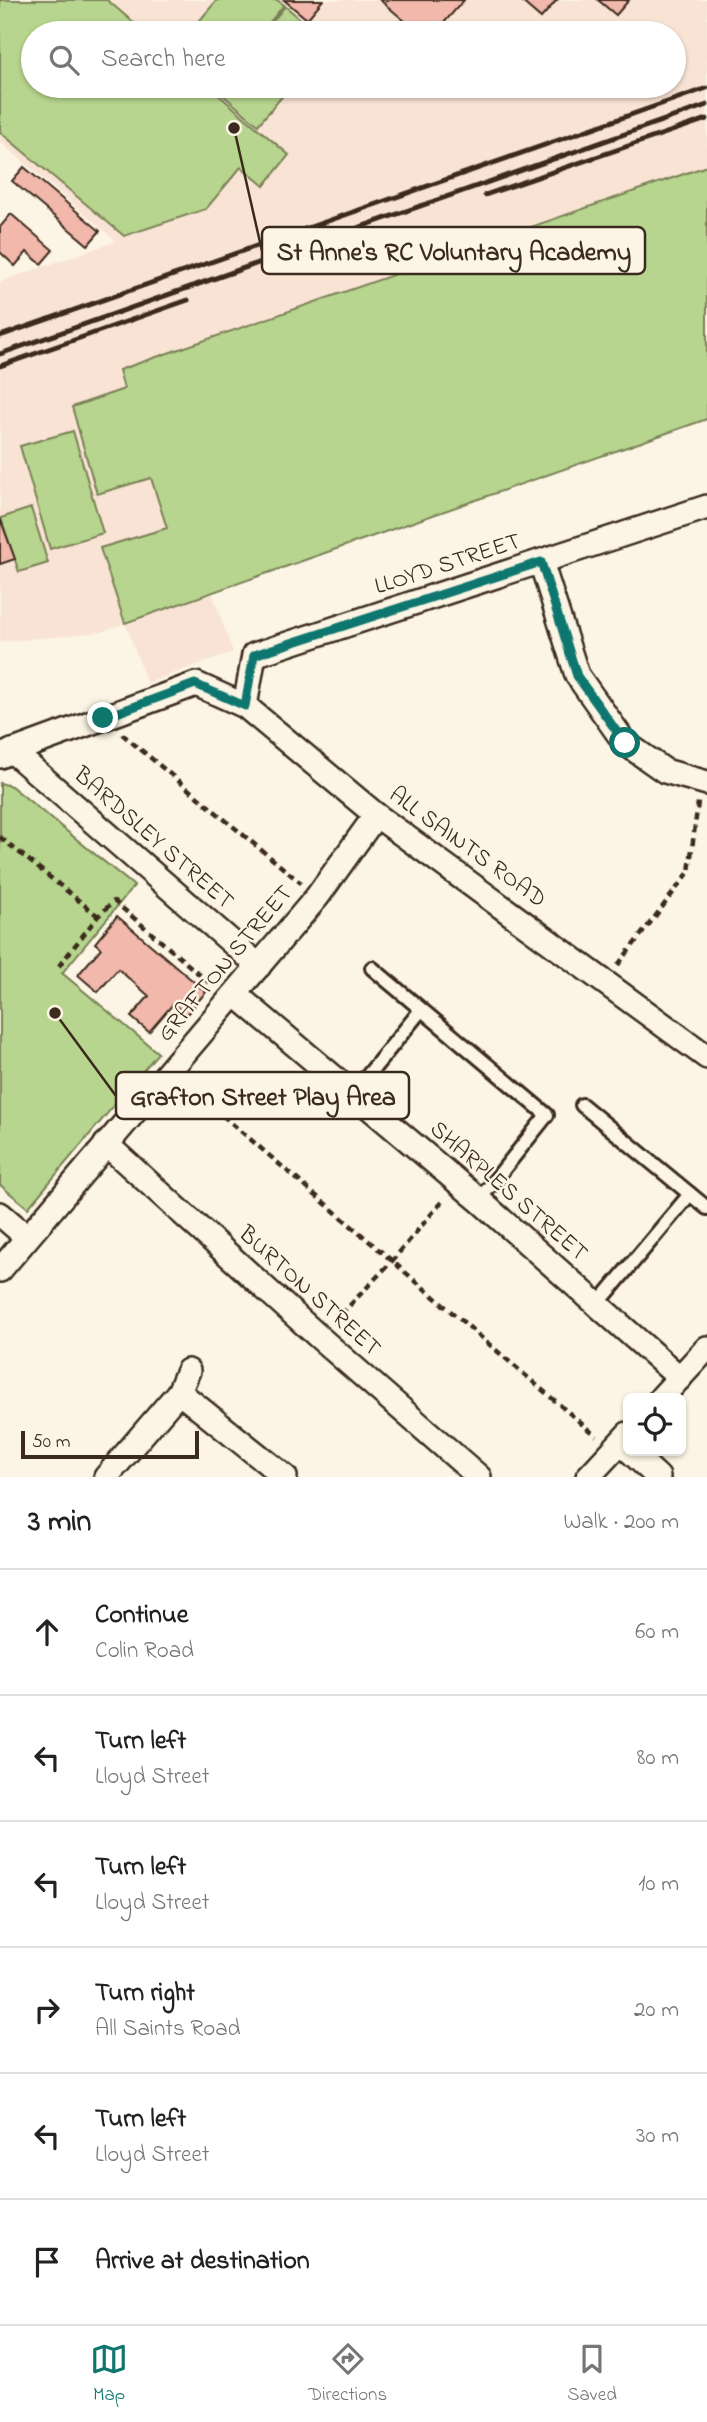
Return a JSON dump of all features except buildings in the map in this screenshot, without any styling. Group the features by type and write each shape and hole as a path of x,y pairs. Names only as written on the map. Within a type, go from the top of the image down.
{"street":[{"name":"LLOYD STREET","path":"245,706 254,655 707,507"},
{"path":"541,562 577,676 625,743 665,771 704,782"},
{"name":"ALL SAINTS ROAD","path":"103,718 195,684 245,706 376,815 707,1057"},
{"path":"6,753 103,718"},
{"name":"BARDSLEY STREET","path":"6,753 259,966"},
{"name":"GRAFTON STREET","path":"0,1270 317,897 376,815"},
{"name":"SHARPLES STREET","path":"233,998 458,1182 680,1378"},
{"name":"BURTON STREET","path":"106,1144 320,1338 479,1477"},
{"path":"0,1214 27,1237"},
{"path":"666,1393 707,1348"},
{"path":"106,1477 178,1392 188,1371"},
{"path":"178,1392 278,1475"},
{"path":"588,1477 623,1446"},
{"path":"636,1456 658,1477"}],"lane":[{"path":"372,968 547,1115 479,1200"},
{"path":"352,1095 421,1010"},
{"path":"582,1105 707,1208"},
{"path":"597,1305 691,1194"}],"path":[{"path":"103,718 317,897"},
{"path":"605,982 689,872 704,782"},
{"path":"0,837 98,916"},
{"path":"60,966 98,916 114,901 233,998"},
{"path":"170,1070 392,1261 623,1444"},
{"path":"320,1338 392,1261 458,1182"}],"shaded area":[{"path":"0,0 707,0 707,419 212,593 233,652 147,683 125,623 101,632 0,642 0,282 116,241 0,142"}],"green space":[{"path":"0,0 107,0 132,21 21,21 21,98 222,98 289,155 264,186 241,167 206,209 124,236 0,132"},
{"path":"217,0 277,0 284,5 271,21 199,21"},
{"path":"285,6 303,21 273,21"},
{"path":"226,98 281,98 258,125"},
{"path":"707,166 707,419 125,623 100,548 167,528 151,478 97,494 72,407 124,389 119,370"},
{"path":"73,431 103,533 50,549 20,446"},
{"path":"31,508 48,563 19,572 1,518"},
{"path":"0,783 11,786 134,886 62,973 158,1053 28,1208 0,1185"}],"railway":[{"path":"686,95 707,88"},
{"path":"0,336 678,98"},
{"path":"0,354 707,105"},
{"path":"485,195 707,119"},
{"path":"0,366 188,300"}],"place":[{"name":"St Anne's RC Voluntary Academy","path":"234,128"},
{"name":"Grafton Street Play Area","path":"55,1013"}],"route":[{"path":"103,718 195,684 245,706 254,655 541,562 577,676 625,743"}]}
